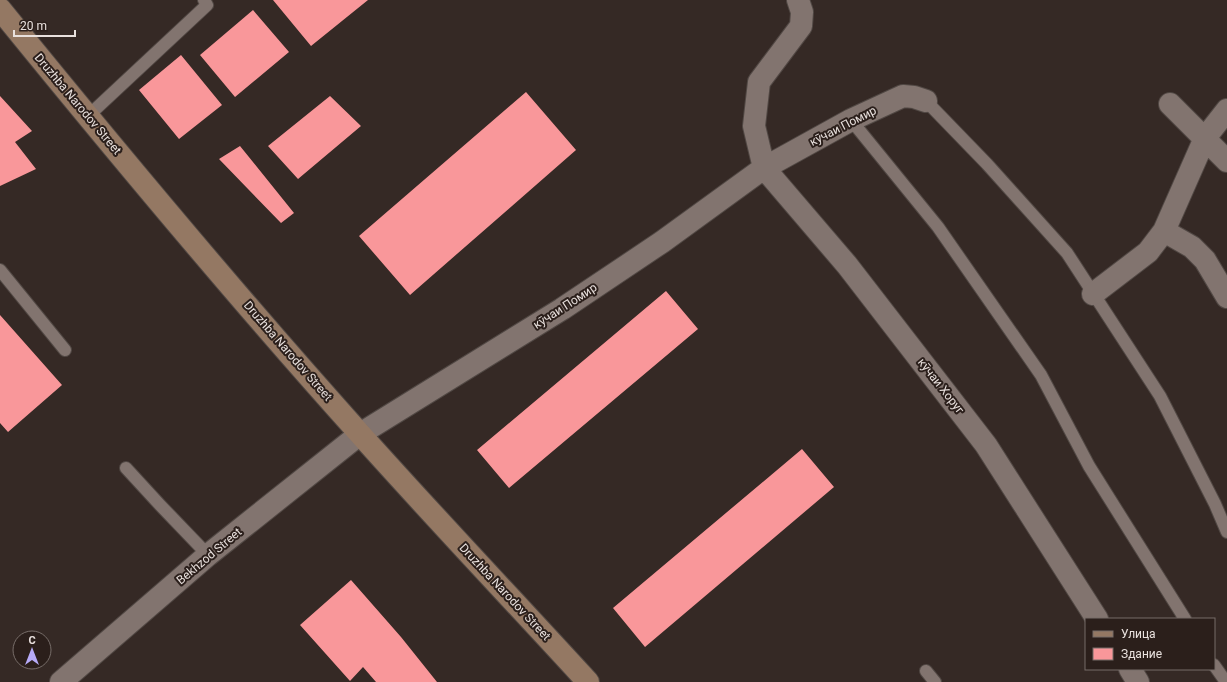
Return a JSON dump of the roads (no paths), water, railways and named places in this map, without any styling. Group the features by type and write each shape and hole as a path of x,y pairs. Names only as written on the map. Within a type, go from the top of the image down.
{"main road":[{"name":"Druzhba Narodov Street","path":"0,9 87,116 219,273 360,434 588,682"}],"street":[{"path":"764,168 754,126 759,82 801,26 802,12 798,0"},
{"name":"кӯчаи Помир","path":"360,434 562,310 662,242 764,168 851,120 903,96 914,97 926,101"},
{"path":"1170,104 1227,161"},
{"path":"1094,294 1148,252 1164,231 1205,138 1227,110"},
{"name":"кӯчаи Хоруг","path":"764,168 847,265 986,445 1096,618"},
{"path":"1164,231 1192,246 1197,251 1205,260 1227,297"},
{"name":"Bekhzod Street","path":"61,682 208,555 360,434"},
{"path":"1131,670 1138,682"}],"lane":[{"path":"87,116 208,2"},
{"path":"926,101 988,164 1067,253 1160,396 1215,504 1227,532"},
{"path":"851,120 938,227 1041,375 1089,466 1184,618"},
{"path":"0,270 65,350"},
{"path":"126,468 160,506 208,555"},
{"path":"1215,666 1226,682"},
{"path":"926,671 935,682"}]}
